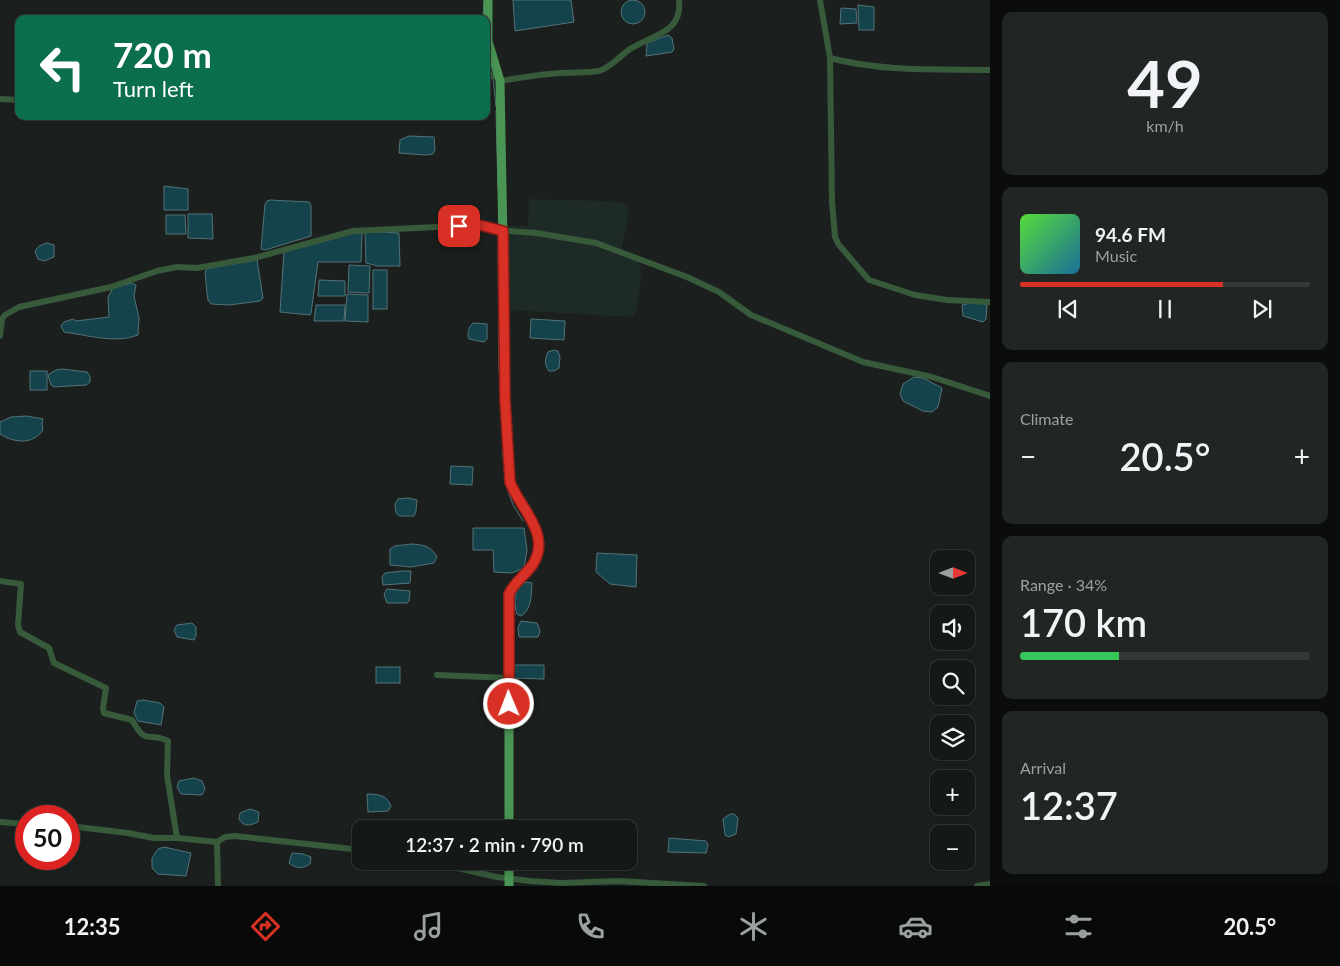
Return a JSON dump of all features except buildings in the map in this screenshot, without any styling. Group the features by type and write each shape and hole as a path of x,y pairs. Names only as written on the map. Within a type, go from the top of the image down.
{"main road":[{"path":"488,0 488,15"},
{"path":"490,47 500,78 505,400 510,482 514,493 528,512 537,530 539,548 534,563 509,594 509,820"}],"street":[{"path":"490,78 601,71 643,41 652,39 670,28 680,15 679,0"},
{"path":"820,0 830,58 832,202 835,237 838,245 869,280 915,295 947,300 990,302"},
{"path":"830,58 864,66 908,70 990,70"},
{"path":"0,99 15,100"},
{"path":"0,336 5,316 19,307 110,287 157,271 177,267 197,268 254,258 328,237 365,229 479,225 503,231 536,233 596,243 616,252 649,261 720,292 750,315 863,362 932,377 990,396"},
{"path":"0,581 21,584 18,625 20,632 49,648 54,663 106,688 104,713 132,720 137,731 148,738 168,741 167,775 177,838"},
{"path":"437,675 509,678"},
{"path":"0,822 15,823"},
{"path":"80,827 154,838 217,842 225,837 235,836 352,849"},
{"path":"217,842 218,886"},
{"path":"462,870 510,882 618,881 704,886"},
{"path":"977,886 990,884"}],"shaded area":[{"path":"529,199 604,201 624,203 628,206 622,255 639,261 642,274 637,308 633,317 509,310 505,225 528,226"}],"water":[{"path":"513,0 571,0 574,22 515,31"},
{"path":"633,0 638,1 644,7 644,17 638,23 633,24 628,23 622,17 621,12 622,7 628,1"},
{"path":"858,5 874,7 874,30 859,30"},
{"path":"841,8 856,9 857,23 840,24"},
{"path":"668,35 672,38 674,49 672,52 646,56 647,43"},
{"path":"409,136 434,137 435,150 433,154 399,153 400,140"},
{"path":"164,186 188,189 188,210 164,210"},
{"path":"270,200 309,202 311,205 311,236 265,250 261,249 265,204"},
{"path":"188,214 212,214 213,239 188,238"},
{"path":"166,215 185,215 186,234 166,234"},
{"path":"365,231 399,233 400,266 378,266 366,263"},
{"path":"354,233 362,233 361,262 318,262 310,315 280,312 284,252"},
{"path":"47,243 54,245 54,257 44,261 38,259 35,251 39,246"},
{"path":"257,260 263,298 260,301 229,305 211,304 208,300 205,272 208,268"},
{"path":"349,265 370,266 369,293 348,292"},
{"path":"373,270 387,270 387,309 373,309"},
{"path":"319,280 345,281 345,296 318,296"},
{"path":"132,283 136,285 134,296 139,318 138,335 129,338 110,339 64,332 61,326 64,322 73,319 76,321 109,317 108,297 113,288"},
{"path":"347,294 368,295 368,322 345,321"},
{"path":"975,302 987,305 986,319 983,322 963,316 962,305"},
{"path":"316,305 345,305 344,321 314,321"},
{"path":"531,319 565,321 564,340 530,338"},
{"path":"473,323 487,324 487,339 484,342 469,339 468,331"},
{"path":"558,351 560,357 559,368 549,371 546,357 548,352"},
{"path":"62,369 87,372 90,376 90,382 86,385 54,387 51,385 48,375"},
{"path":"30,371 47,371 47,390 30,390"},
{"path":"914,377 923,378 942,388 938,407 932,412 923,411 903,401 900,394 903,384"},
{"path":"27,416 43,419 43,430 39,435 29,440 17,441 0,434 0,422 11,417"},
{"path":"451,466 473,467 472,485 450,484"},
{"path":"408,498 417,500 414,516 399,516 396,513 395,504 398,499"},
{"path":"473,528 524,528 527,550 524,568 512,573 494,572 493,550 473,550"},
{"path":"423,545 432,550 437,557 434,563 411,567 390,565 390,549 395,546"},
{"path":"597,553 637,555 636,587 610,584 596,572"},
{"path":"411,571 410,583 383,585 382,577 385,573"},
{"path":"527,582 532,583 530,601 527,610 521,616 517,614 515,600 519,587"},
{"path":"387,589 410,591 409,601 407,603 387,603 384,594"},
{"path":"521,621 537,623 540,631 538,637 519,637 518,628"},
{"path":"192,623 196,627 194,640 177,637 174,630 177,625"},
{"path":"513,665 544,665 544,679 513,678"},
{"path":"376,667 400,667 400,683 376,683"},
{"path":"143,700 160,703 164,707 161,725 138,721 134,713 137,701"},
{"path":"194,778 202,781 205,789 202,795 181,794 177,787 179,781"},
{"path":"367,794 385,797 391,806 388,811 368,812"},
{"path":"250,809 259,812 258,822 245,825 239,819 240,813"},
{"path":"730,814 734,814 738,818 736,834 729,837 725,835 723,819"},
{"path":"669,838 706,841 708,845 706,853 668,852"},
{"path":"164,847 191,853 186,876 158,874 152,868 152,858 158,849"},
{"path":"292,853 311,857 310,864 300,868 292,865 289,863"}],"waterway":[{"path":"483,15 484,1"},
{"path":"490,68 492,75"},
{"path":"493,78 496,107"},
{"path":"496,111 498,189"},
{"path":"498,233 499,368 502,407"},
{"path":"507,488 513,505 523,521"}],"route":[{"path":"459,226 479,225 503,231 505,400 510,482 514,493 528,512 537,530 539,548 534,563 509,594 509,704"}]}
